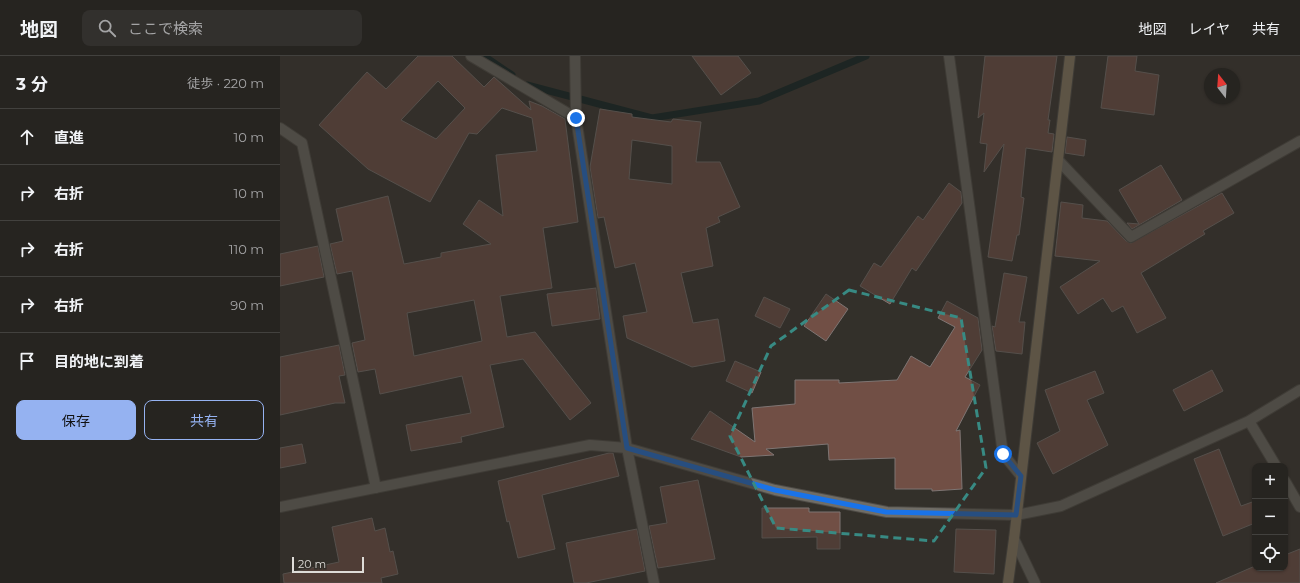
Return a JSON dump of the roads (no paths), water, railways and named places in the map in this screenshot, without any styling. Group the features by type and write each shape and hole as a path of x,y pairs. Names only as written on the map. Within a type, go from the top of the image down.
{"street":[{"path":"471,56 576,118"},
{"path":"576,56 576,118 627,448 654,583"},
{"path":"948,56 1003,454 1021,476"},
{"path":"1008,583 1070,56"},
{"path":"280,128 302,143 376,488"},
{"path":"1058,160 1131,236 1300,141"},
{"path":"280,507 590,445 627,448 775,490 886,512 1016,515 1062,506 1249,421 1300,390"},
{"path":"1249,421 1274,463"},
{"path":"1288,487 1300,507"},
{"path":"1014,539 1035,583"}],"waterway":[{"path":"484,56 512,75"},
{"path":"527,85 652,118 759,101 866,56"}]}
